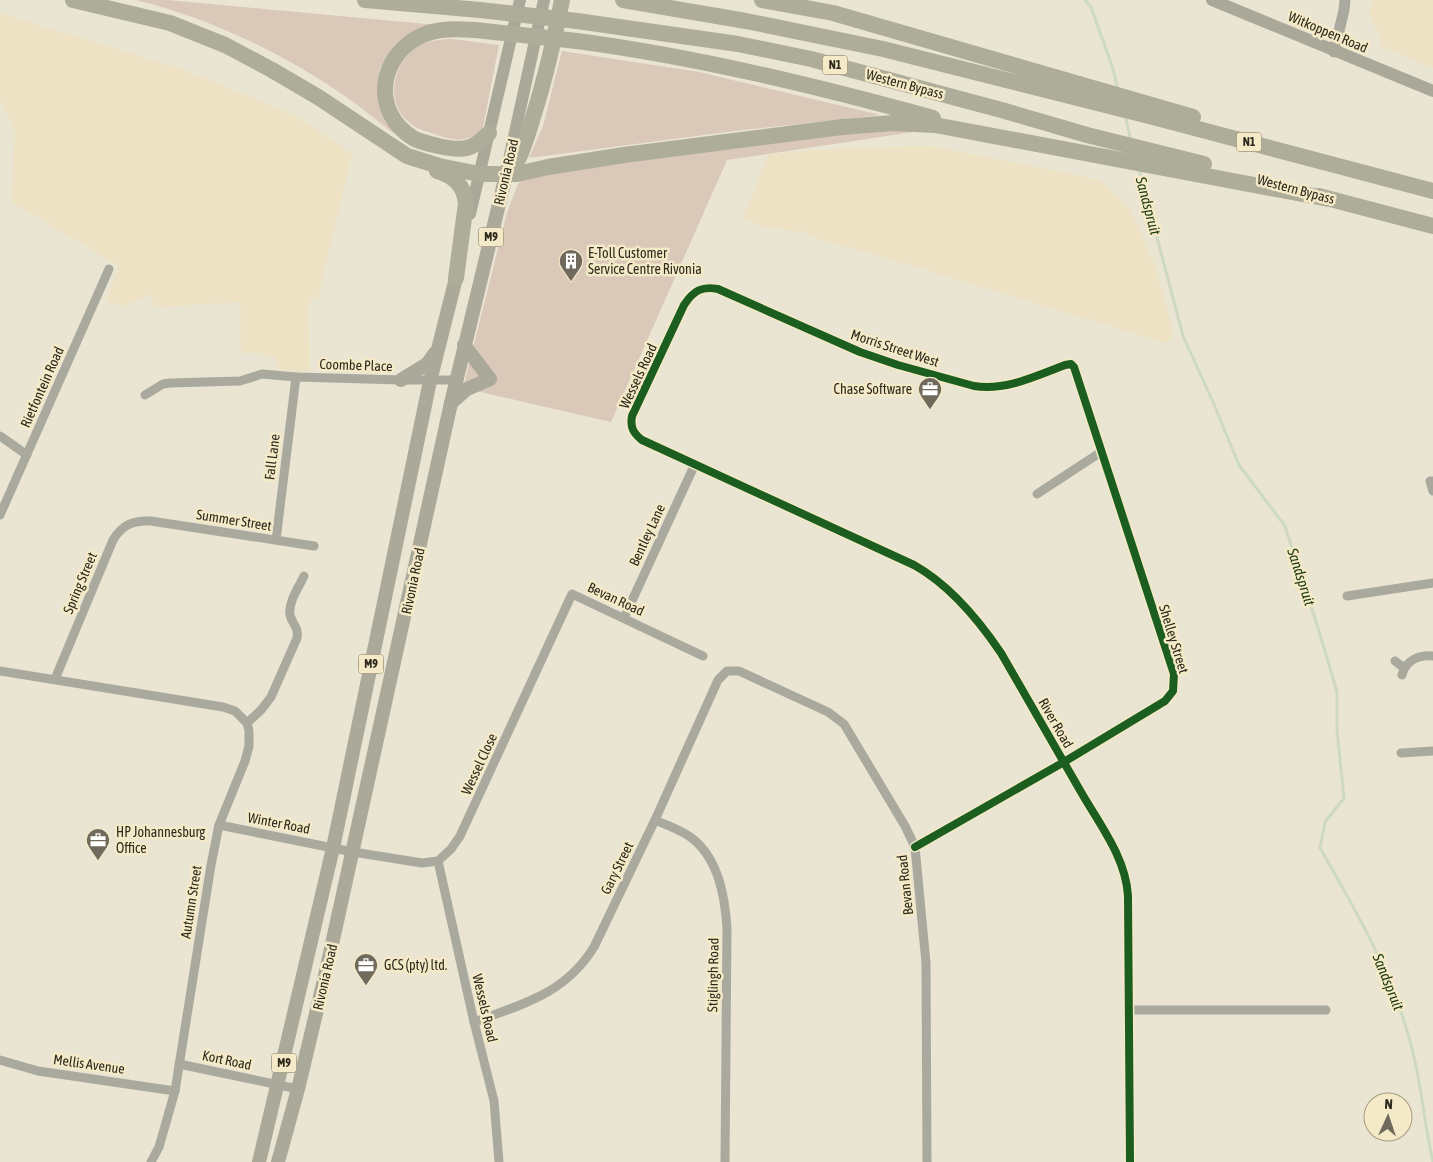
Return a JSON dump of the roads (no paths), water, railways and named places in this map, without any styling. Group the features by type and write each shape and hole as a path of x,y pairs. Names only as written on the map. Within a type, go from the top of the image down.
{"highway":[{"path":"73,0 170,23 225,45 318,97 408,156 479,174 506,175 624,155 864,124 925,124 1086,152 1163,160"},
{"name":"Western Bypass","path":"365,0 577,21 738,44 811,59 1087,134 1163,160 1329,198 1433,226"},
{"path":"506,175 517,161 533,118 546,73 562,0"},
{"name":"Western Bypass","path":"623,0 746,21 1081,92 1283,142 1345,168 1433,191"},
{"path":"762,0 833,13 1081,92"},
{"path":"489,133 481,142 467,149 450,148 421,142 405,132 390,113 384,93 387,70 400,50 410,42 437,30 475,30 577,41 646,51 724,66 855,97 1007,138"},
{"path":"374,135 384,146 406,162 416,167 448,176 462,187 466,202 456,278"}],"main road":[{"name":"Rivonia Road","path":"259,1162 279,1084 333,848 430,381 456,278 520,0"},
{"name":"Rivonia Road","path":"278,1162 298,1089 353,852 464,345 506,175 544,0"},
{"name":"Witkoppen Road","path":"1212,0 1334,52 1433,91"},
{"path":"451,403 468,389 490,380 464,345"},
{"path":"401,380 427,364 438,349"}],"street":[{"path":"1334,52 1345,0"},
{"name":"Rietfontein Road","path":"0,515 109,269"},
{"name":"Wessels Road","path":"695,464 642,440 634,433 631,422 632,416 690,297 694,292 703,288 718,289"},
{"name":"Morris Street West","path":"718,289 860,352 974,386 985,388 1000,387 1071,364"},
{"name":"Shelley Street","path":"915,846 1064,762 1165,701 1173,691 1174,674 1074,367 1071,364"},
{"name":"Coombe Place","path":"145,395 163,384 240,381 262,374 296,377 430,381 457,380"},
{"name":"Fall Lane","path":"276,540 296,377"},
{"path":"0,436 27,455"},
{"path":"1037,494 1102,452"},
{"name":"Bentley Lane","path":"624,618 695,464"},
{"name":"River Road","path":"695,464 914,565 943,584 990,636 1118,855 1126,875 1128,896 1130,1162"},
{"path":"1431,481 1433,491"},
{"name":"Summer Street","path":"150,521 314,546"},
{"name":"Spring Street","path":"55,679 118,532 130,523 150,521"},
{"path":"0,672 55,679 223,707 235,712 246,723 272,697 297,638 298,628 291,617 290,607 304,576"},
{"path":"1347,596 1433,583"},
{"name":"Bevan Road","path":"572,594 703,656"},
{"name":"Wessel Close","path":"438,861 451,849 460,836 572,594"},
{"path":"1395,661 1403,671 1418,657 1433,656"},
{"name":"Bevan Road","path":"727,671 745,673 828,712 844,724 886,793 915,846 926,962 927,1162"},
{"name":"Gary Street","path":"474,1022 548,993 582,965 594,947 655,820 718,680 727,671"},
{"name":"Autumn Street","path":"151,1162 159,1147 175,1091 207,884 219,825 248,753 250,738 246,723"},
{"path":"1401,753 1433,751"},
{"name":"Stiglingh Road","path":"655,820 684,833 703,849 714,867 724,903 727,928 725,1162"},
{"name":"Winter Road","path":"219,825 353,852"},
{"path":"353,852 422,863 438,861"},
{"name":"Wessels Road","path":"438,861 474,1022 494,1101 499,1162"},
{"path":"1129,1010 1326,1010"},
{"name":"Mellis Avenue","path":"0,1060 27,1069 175,1091"},
{"name":"Kort Road","path":"179,1064 298,1089"}],"waterway":[{"name":"Sandspruit","path":"1085,0 1091,7 1113,69 1118,90"},
{"name":"Sandspruit","path":"1125,115 1131,141"},
{"name":"Sandspruit","path":"1139,169 1183,336 1239,465 1285,526 1319,631 1337,692 1337,731 1344,798 1325,822 1320,848 1375,949 1407,1029 1433,1162"}],"place":[{"name":"E-Toll Customer Service Centre Rivonia","path":"571,282"},
{"name":"Chase Software","path":"930,410"},
{"name":"HP Johannesburg Office","path":"98,861"},
{"name":"GCS (pty) ltd.","path":"366,986"}]}
